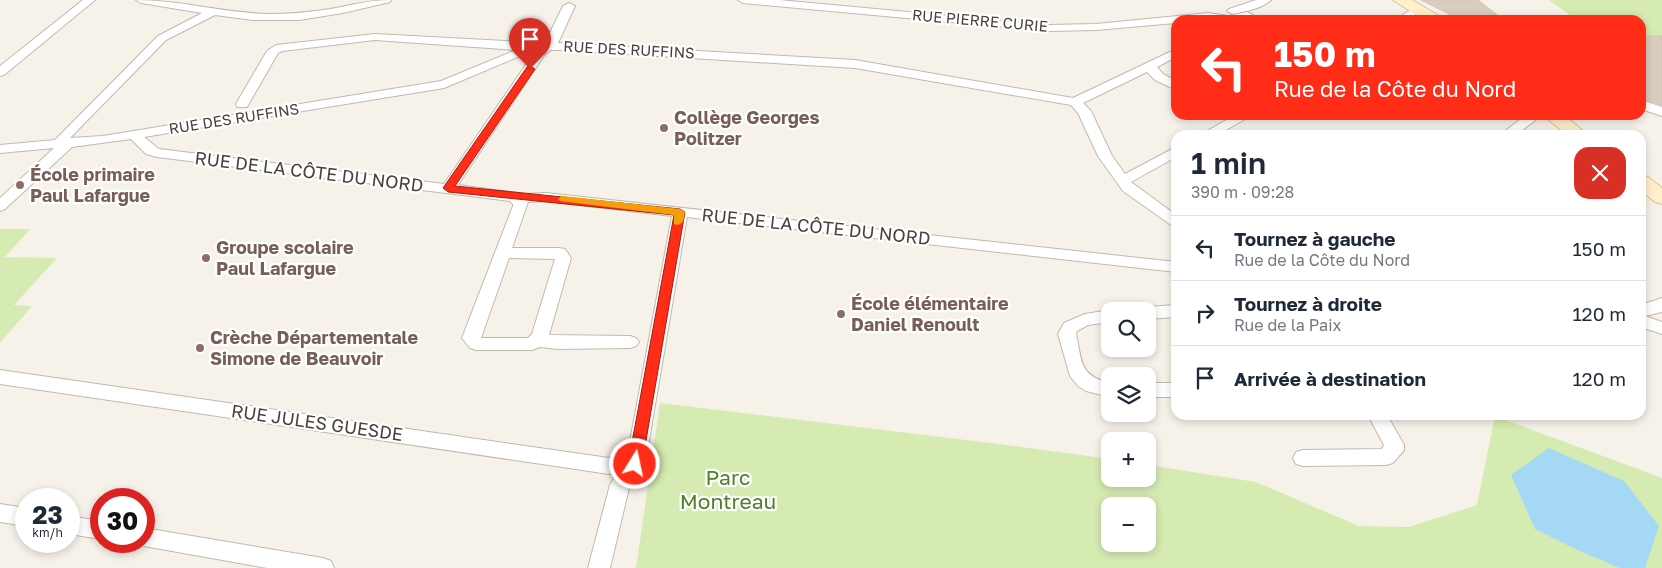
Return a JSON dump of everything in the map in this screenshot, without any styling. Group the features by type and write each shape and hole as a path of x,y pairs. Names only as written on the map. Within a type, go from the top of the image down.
{"main road":[{"path":"1392,0 1408,15"},
{"path":"1401,0 1426,15"},
{"path":"1559,120 1572,130"},
{"path":"1646,185 1662,198"}],"street":[{"path":"0,72 90,0"},
{"path":"140,0 262,17 301,16 353,9 386,0"},
{"name":"RUE PIERRE CURIE","path":"743,0 1049,28 1096,27 1171,20"},
{"path":"1247,15 1262,2"},
{"name":"RUE PIERRE CURIE","path":"1220,15 1262,2"},
{"path":"448,188 541,52 548,46 568,6"},
{"path":"0,206 64,143 62,138 162,38 215,11"},
{"path":"242,104 273,51 280,48 375,37 532,47"},
{"name":"RUE DES RUFFINS","path":"0,149 136,134 428,88 444,84 532,47 548,46 855,64 1075,102"},
{"path":"1171,55 1075,102 1084,111 1105,156 1128,188 1171,218"},
{"path":"1149,66 1159,77 1171,83"},
{"path":"1646,106 1662,112"},
{"path":"1217,130 1236,120"},
{"path":"1514,130 1528,120"},
{"name":"RUE DE LA CÔTE DU NORD","path":"136,134 137,138 151,151 157,153 515,197 546,197 1171,266"},
{"path":"1123,181 1171,154"},
{"path":"502,253 559,253 564,258 540,337 532,344 476,344 471,338 502,253 521,203 515,197"},
{"path":"599,568 620,485 635,464 680,212"},
{"path":"1646,309 1662,304"},
{"path":"1156,312 1171,311"},
{"path":"1101,317 1085,320 1070,326 1067,334 1076,370 1084,381 1092,386 1101,388"},
{"path":"1646,323 1662,328"},
{"path":"536,340 558,344 630,342"},
{"name":"RUE JULES GUESDE","path":"0,376 609,466 635,464"},
{"path":"1156,390 1171,390"},
{"path":"1304,458 1386,457 1394,450 1394,445 1379,420"},
{"path":"0,513 15,515"},
{"path":"155,540 323,568"}],"green space":[{"path":"1549,0 1662,0 1662,106 1646,100 1646,15 1570,15"},
{"path":"0,229 30,229 5,257 57,258 14,305 32,306 0,343"},
{"name":"Parc Montreau","path":"660,403 1101,458 1101,487 1156,487 1156,466 1256,482 1359,526 1409,527 1477,505 1494,420 1506,420 1662,478 1662,568 636,568"}],"water":[{"path":"1549,448 1624,481 1659,526 1645,568 1620,568 1535,529 1511,475"}],"building":[{"path":"1421,0 1478,0 1498,15 1451,15"},
{"path":"1646,36 1662,36 1662,105 1646,100"}],"slow traffic":[{"path":"563,199 680,212 678,222"}],"place":[{"name":"Collège Georges Politzer","path":"664,128"},
{"name":"École primaire Paul Lafargue","path":"20,185"},
{"name":"Groupe scolaire Paul Lafargue","path":"206,258"},
{"name":"École élémentaire Daniel Renoult","path":"841,314"},
{"name":"Crèche Départementale Simone de Beauvoir","path":"200,348"}],"route":[{"path":"530,69 448,188 524,198 546,197 680,212 635,464"}]}
